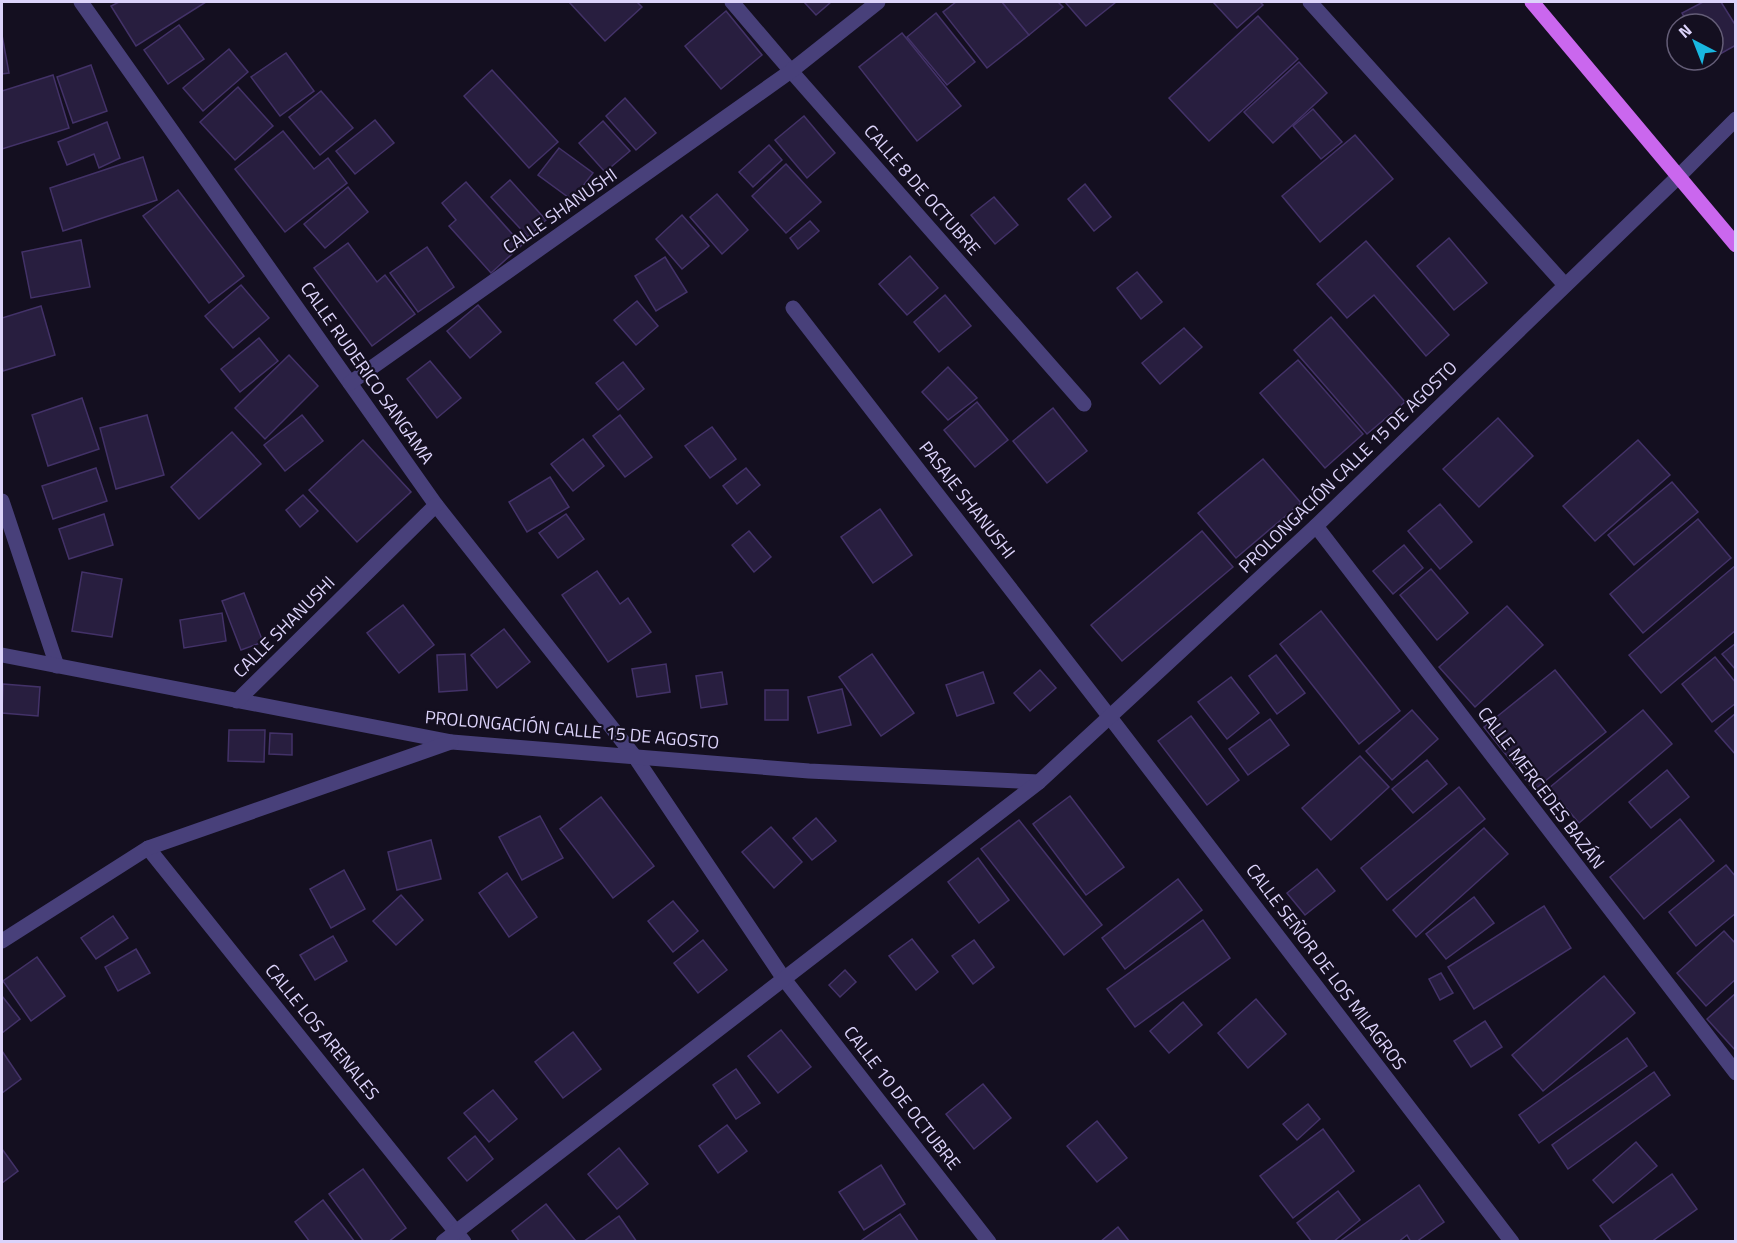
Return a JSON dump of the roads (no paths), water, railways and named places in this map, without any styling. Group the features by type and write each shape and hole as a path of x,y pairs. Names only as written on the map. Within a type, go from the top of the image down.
{"main road":[{"path":"1532,2 1736,245"}],"street":[{"name":"CALLE RUDERICO SANGAMA","path":"81,2 436,505 635,757"},
{"name":"CALLE 8 DE OCTUBRE","path":"732,2 1084,404"},
{"name":"CALLE SHANUSHI","path":"351,383 791,71 878,2"},
{"path":"1310,2 1565,285"},
{"name":"PROLONGACIÓN CALLE 15 DE AGOSTO","path":"443,1242 460,1236 784,979 1039,782 1316,526 1736,119"},
{"name":"PASAJE SHANUSHI","path":"794,308 1109,716"},
{"path":"2,501 57,666"},
{"name":"CALLE SHANUSHI","path":"237,701 436,505"},
{"name":"CALLE MERCEDES BAZÁN","path":"1316,526 1736,1073"},
{"name":"PROLONGACIÓN CALLE 15 DE AGOSTO","path":"2,655 452,742 809,771 1039,782"},
{"name":"CALLE SEÑOR DE LOS MILAGROS","path":"1109,716 1512,1242"},
{"path":"2,941 148,848 452,742"},
{"name":"CALLE 10 DE OCTUBRE","path":"635,757 784,979 989,1242"},
{"name":"CALLE LOS ARENALES","path":"148,848 460,1236"}]}
